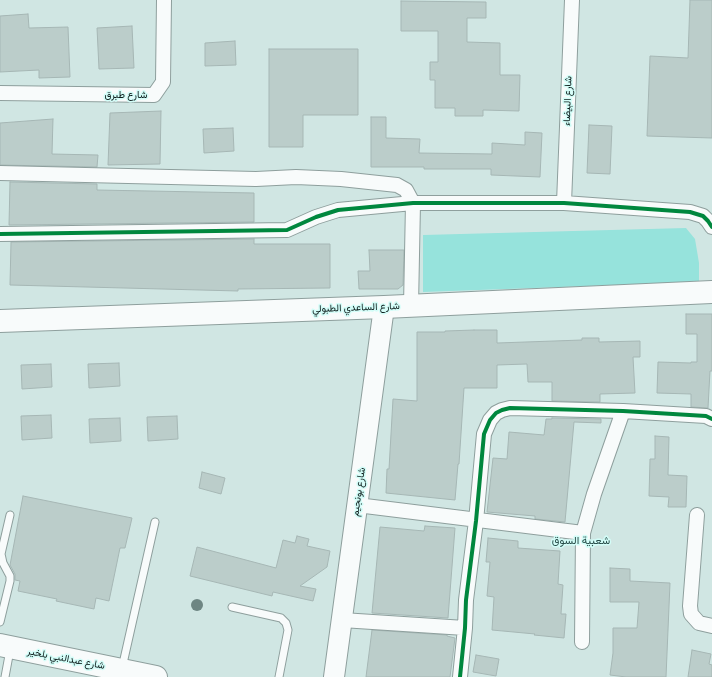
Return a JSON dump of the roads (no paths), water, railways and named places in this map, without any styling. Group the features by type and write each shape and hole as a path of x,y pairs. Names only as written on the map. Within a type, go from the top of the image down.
{"highway":[{"name":"شارع الساعدي الطبولي","path":"0,321 411,306 712,292"},
{"name":"شارع عبدالنبي بلخير","path":"5,647 156,677"}],"main road":[{"name":"شارع بونجيم","path":"334,677 384,307"}],"street":[{"name":"شارع طبرق","path":"0,93 154,95 164,82 164,0"},
{"name":"شارع البيضاء","path":"564,202 572,0"},
{"path":"0,173 248,178 296,177 340,179 397,185 406,190 412,203 411,306"},
{"path":"0,234 287,230 316,216 338,210 412,203 564,202 697,213 703,216 712,227"},
{"path":"460,677 466,600 476,521 484,434 490,420 496,413 510,408 623,411 706,416 712,419"},
{"path":"582,642 583,533 594,494 623,411"},
{"path":"357,505 476,521 583,533"},
{"path":"697,515 690,606 691,614 698,623 712,626"},
{"path":"342,620 465,628"}],"lane":[{"path":"0,622 10,581 10,576 3,563 1,554 10,515"},
{"path":"122,670 155,522"},
{"path":"232,607 281,618 286,623 288,634 279,677"},
{"path":"5,647 5,677"}],"district":[{"name":"شعبية السوق","path":"581,541"}]}
